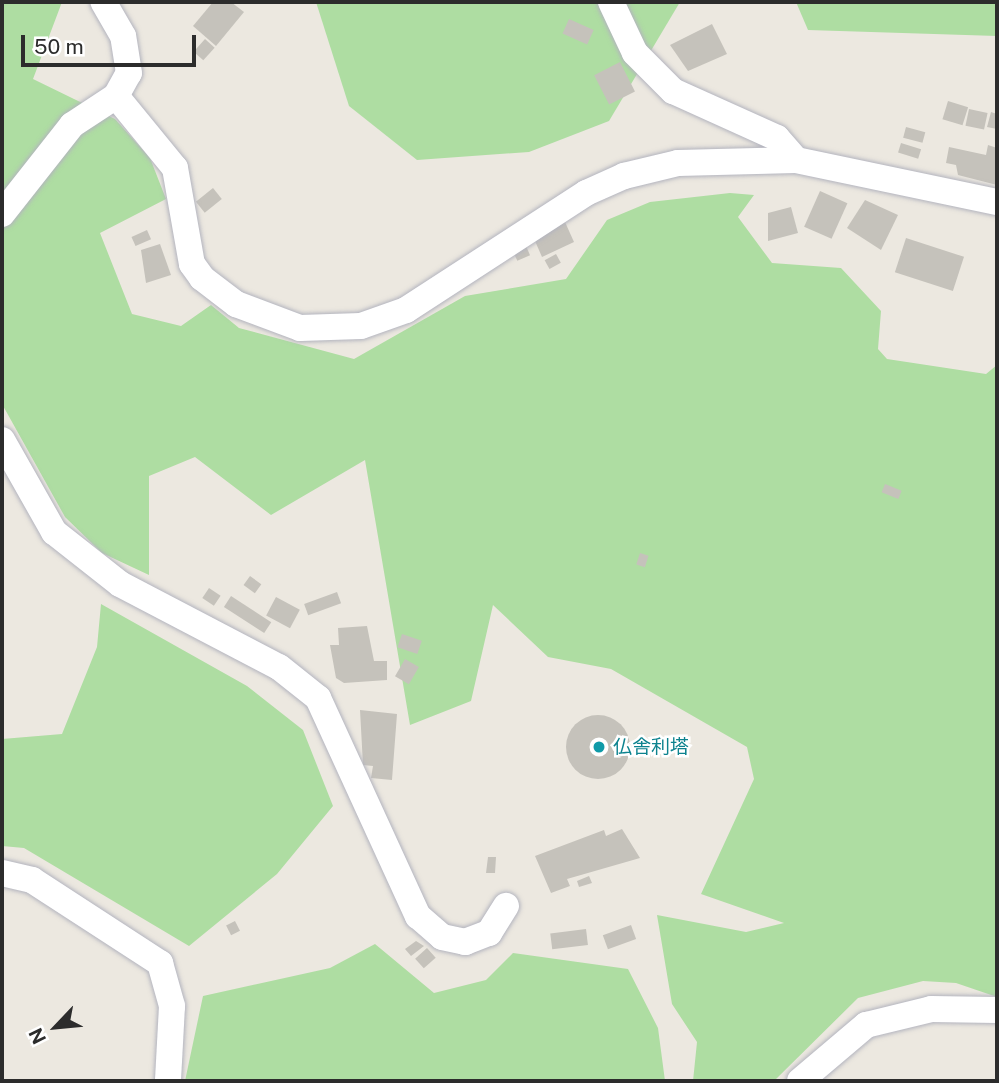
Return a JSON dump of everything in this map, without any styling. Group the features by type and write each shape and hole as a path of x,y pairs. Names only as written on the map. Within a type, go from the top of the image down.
{"street":[{"path":"2,214 72,125 116,96 129,74 123,36 103,2"},
{"path":"611,2 635,53 673,91 777,138 796,160"},
{"path":"116,96 175,168 192,264 202,278 236,304 300,328 361,326 406,310 565,206 624,176 678,163 796,160 997,202"},
{"path":"2,440 54,532 120,584 279,667 318,698 418,916 442,937 465,942 489,933 506,906"},
{"path":"2,873 32,880 160,963 172,1006 167,1081"},
{"path":"800,1081 866,1025 931,1009 997,1010"}],"green space":[{"path":"2,2 62,2 33,79 115,119 150,158 166,199 100,233 132,314 181,326 211,305 239,328 354,359 465,296 566,279 607,220 650,202 730,193 754,195 738,217 772,263 841,268 881,311 878,349 887,359 986,374 997,365 997,997 956,983 923,981 858,998 774,1081 693,1081 697,1042 672,1004 657,915 746,932 784,923 701,894 754,779 747,747 611,669 548,657 493,605 471,701 410,725 365,460 271,515 195,457 149,476 149,575 102,553 65,517 2,404"},
{"path":"316,2 680,2 609,121 529,152 417,160 349,106"},
{"path":"796,2 997,2 997,36 808,30"},
{"path":"101,604 247,686 303,730 333,806 277,874 189,946 24,848 2,846 2,739 62,734 97,647"},
{"path":"375,944 434,993 486,980 513,953 628,969 658,1028 665,1081 185,1081 203,996 330,968"}],"building":[{"path":"213,2 231,2 244,12 216,46 193,26"},
{"path":"569,19 594,30 587,45 562,34"},
{"path":"712,24 727,54 688,71 670,45"},
{"path":"205,39 215,48 203,60 194,52"},
{"path":"620,62 635,91 609,105 594,75"},
{"path":"948,101 968,107 963,125 942,119"},
{"path":"969,109 988,113 984,130 965,126"},
{"path":"991,112 997,114 997,129 987,127"},
{"path":"906,127 925,132 922,143 903,138"},
{"path":"901,143 921,149 918,159 898,153"},
{"path":"988,145 997,148 997,185 958,175 956,165 946,163 949,147 986,155"},
{"path":"213,188 222,199 205,213 196,202"},
{"path":"820,191 847,203 832,239 804,227"},
{"path":"865,200 898,215 881,250 847,228"},
{"path":"791,207 798,233 768,241 768,213"},
{"path":"565,222 574,242 542,257 535,241"},
{"path":"147,230 151,239 136,246 131,237"},
{"path":"906,238 964,257 953,291 895,272"},
{"path":"160,244 171,275 146,283 141,250"},
{"path":"526,246 530,255 517,261 513,252"},
{"path":"556,254 561,263 549,269 545,260"},
{"path":"885,484 902,491 898,499 882,492"},
{"path":"640,553 649,556 645,567 636,564"},
{"path":"250,576 261,584 255,593 244,585"},
{"path":"209,588 221,596 214,606 202,598"},
{"path":"337,592 341,603 308,615 304,604"},
{"path":"231,596 271,622 264,633 224,607"},
{"path":"276,597 300,610 290,628 266,616"},
{"path":"367,626 374,661 387,661 387,680 344,683 336,678 330,645 339,645 338,628"},
{"path":"402,634 422,641 417,654 397,647"},
{"path":"405,659 419,667 409,684 395,676"},
{"path":"360,710 397,714 392,780 371,778 373,766 363,765"},
{"path":"598,715 616,721 624,729 630,747 624,765 616,773 598,779 580,773 572,765 566,747 572,729 580,721"},
{"path":"622,829 640,858 567,879 570,886 551,893 535,856 604,830 606,836"},
{"path":"488,857 496,857 495,873 486,873"},
{"path":"589,876 592,883 579,887 577,881"},
{"path":"235,921 240,931 231,935 226,926"},
{"path":"631,925 636,939 608,949 603,935"},
{"path":"586,929 588,945 552,949 550,933"},
{"path":"416,941 424,946 411,956 405,949"},
{"path":"427,948 436,958 424,968 415,959"}],"place":[{"name":"仏舎利塔","path":"599,747"}]}
